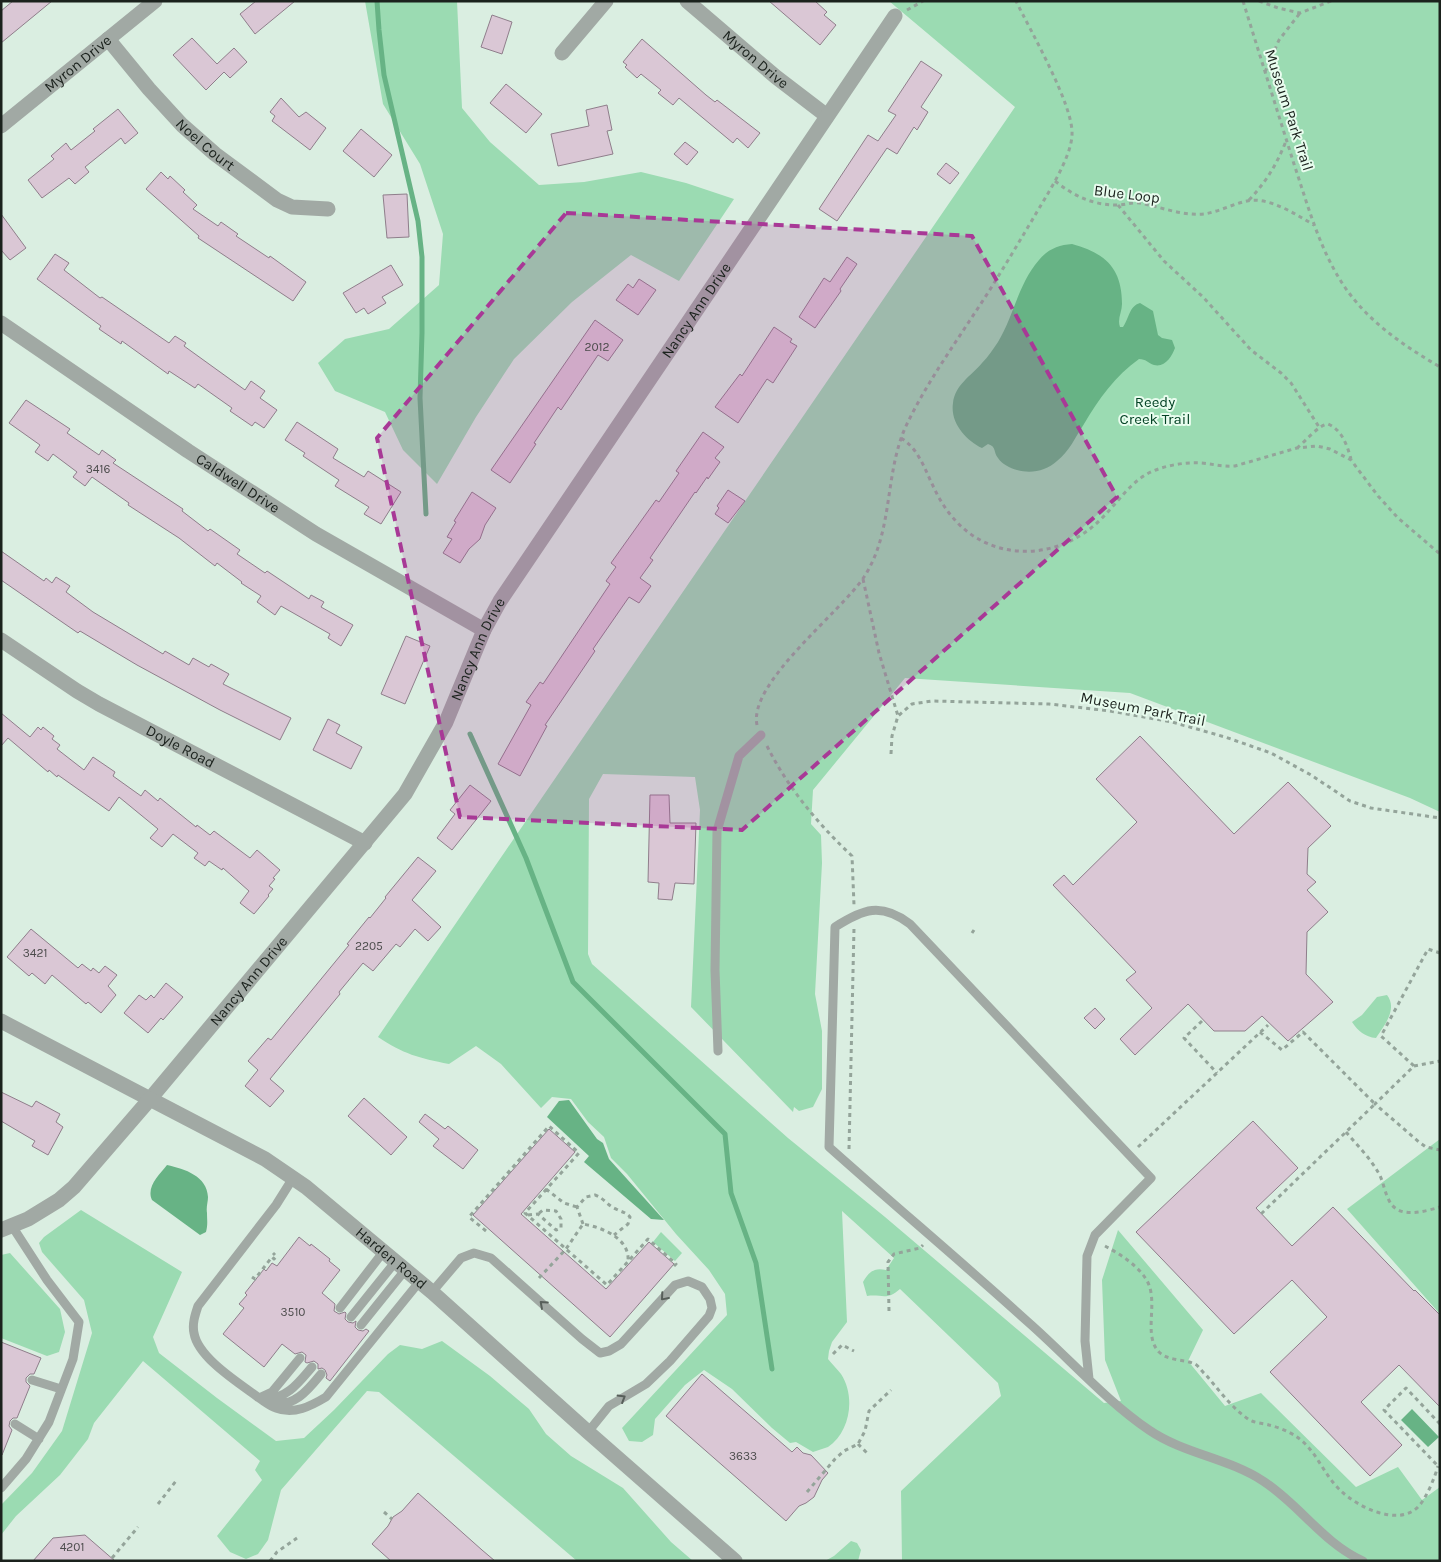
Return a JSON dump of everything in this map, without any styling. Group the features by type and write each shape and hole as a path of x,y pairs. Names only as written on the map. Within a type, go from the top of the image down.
{"street":[{"name":"Myron Drive","path":"1,126 155,1"},
{"path":"562,53 606,1"},
{"name":"Myron Drive","path":"687,1 776,77 826,116"},
{"name":"Nancy Ann Drive","path":"6,1228 43,1211 74,1186 150,1099 405,794 446,722 484,630 500,601 895,16"},
{"name":"Noel Court","path":"108,39 149,89 182,125 215,154 277,200 292,206 328,209"},
{"name":"Caldwell Drive","path":"1,323 188,451 316,534 484,630"},
{"name":"Doyle Road","path":"1,640 77,692 365,843"},
{"name":"Harden Road","path":"1,1021 265,1160 293,1178 420,1281 735,1561"}],"lane":[{"path":"718,1052 715,970 717,831 739,756 761,735"},
{"path":"1089,1379 1085,1341 1087,1256 1095,1235 1150,1178 910,924 894,913 885,910 864,911 854,914 834,927 829,1148 1029,1323 1089,1379 1126,1412 1150,1431 1189,1450 1222,1460 1245,1470 1273,1487 1291,1501 1329,1539 1363,1561"},
{"path":"293,1178 276,1205 198,1306 194,1319 194,1332 198,1346 208,1358 259,1398 277,1409 309,1408 326,1397 420,1281"},
{"path":"1,1488 26,1459 49,1422 73,1359 79,1322 6,1228"},
{"path":"432,1292 461,1258 474,1253 492,1258 600,1353 609,1351 621,1344 675,1285 688,1281 702,1287 710,1299 712,1308 709,1316 646,1384 609,1406 588,1432"},
{"path":"340,1308 395,1260"},
{"path":"351,1316 395,1260"},
{"path":"361,1325 395,1260"},
{"path":"259,1398 272,1392 300,1358"},
{"path":"259,1398 268,1400 290,1392 312,1367"},
{"path":"259,1398 273,1404 297,1399 306,1393 322,1374"},
{"path":"32,1380 62,1389"},
{"path":"15,1424 38,1438"}],"path":[{"path":"854,904 852,856 812,814 784,775 761,735 756,714 766,688 776,673 863,578 874,558 882,534 893,468 901,438 943,362 995,282 1055,181 1072,136 1070,116 1053,75 1016,1"},
{"name":"Museum Park Trail","path":"1243,1 1314,225"},
{"path":"1258,1 1278,8 1300,12 1331,1"},
{"path":"1265,72 1279,40 1300,12"},
{"path":"1249,200 1262,187 1272,172 1287,141"},
{"name":"Blue Loop","path":"1055,181 1084,200 1100,204 1136,203 1188,214 1205,214 1249,200 1261,201 1288,209 1314,225"},
{"path":"1118,205 1164,261 1202,297 1251,350 1290,383 1318,427"},
{"path":"1314,225 1334,270 1350,294 1369,317 1412,350 1440,367"},
{"path":"1297,448 1318,427 1328,424 1336,429 1347,445 1351,460"},
{"path":"901,438 914,448 946,510 956,521 975,537 1004,549 1023,552 1056,548 1098,522 1131,486 1154,471 1171,465 1188,462 1226,467 1297,448 1312,446 1325,447 1343,454 1351,460 1378,496 1398,518 1440,554"},
{"path":"863,578 879,653 898,716 892,736 891,754"},
{"name":"Museum Park Trail","path":"898,716 912,704 932,701 1039,704 1110,711 1172,722 1225,737 1271,753 1311,775 1350,801 1371,808 1440,818"},
{"path":"848,1164 854,928"},
{"path":"1414,1066 1381,1036 1428,949 1440,953"},
{"path":"1202,1021 1184,1038 1217,1073"},
{"path":"1138,1147 1268,1025"},
{"path":"1260,1032 1282,1050 1303,1032 1375,1104 1419,1142 1426,1147 1440,1150"},
{"path":"1261,1214 1414,1066 1440,1061"},
{"path":"486,1231 470,1217 549,1126 579,1153 525,1213 527,1215"},
{"path":"1346,1132 1378,1172 1388,1200 1395,1208 1412,1213 1440,1206"},
{"path":"546,1190 564,1203 576,1207 583,1224"},
{"path":"576,1207 586,1197 595,1195 604,1199 614,1208 628,1214 630,1220 614,1235"},
{"path":"527,1215 538,1214 544,1210 556,1211 561,1219 561,1228 556,1230 538,1214"},
{"path":"527,1215 607,1285 648,1239 676,1264 674,1266"},
{"path":"583,1224 605,1230 614,1235 627,1252 628,1261"},
{"path":"539,1278 566,1249 583,1224"},
{"path":"889,1311 888,1262 894,1254 920,1248 930,1236"},
{"path":"1106,1246 1137,1268 1147,1280 1151,1293 1152,1333 1155,1347 1162,1355 1196,1365 1235,1408 1250,1420 1272,1426 1297,1437 1316,1456 1339,1490 1368,1509 1385,1515 1402,1514 1416,1509 1424,1501 1439,1465 1384,1410 1406,1388 1440,1424"},
{"path":"252,1277 255,1279 272,1257 274,1259 275,1255"},
{"path":"833,1354 842,1346 854,1351"},
{"path":"807,1492 835,1459 844,1451 858,1444 865,1431 869,1411 891,1390"},
{"path":"858,1444 868,1454"},
{"path":"158,1504 176,1481"},
{"path":"384,1512 392,1519"},
{"path":"112,1558 138,1527"},
{"path":"270,1561 277,1552 297,1538"}],"highlighted area":[{"path":"566,213 972,236 1117,497 742,830 460,817 377,438"}],"green space":[{"path":"365,1 457,1 462,108 490,142 539,185 584,182 641,172 686,183 734,199 679,281 631,255 572,302 514,359 476,417 437,484 403,450 385,412 335,391 318,363 345,339 389,329 439,285 443,234 420,164 383,104"},
{"name":"Reedy Creek Trail","path":"889,1 1440,1 1440,812 1410,798 1130,693 905,678 813,790 811,824 821,835 822,863 815,994 822,1031 822,1089 813,1107 799,1111 794,1107 793,1112 691,1007 700,810 695,777 603,774 589,799 588,954 592,964 788,1138 885,1217 1104,1403 1121,1401 1105,1360 1102,1280 1118,1230 1203,1330 1188,1361 1225,1406 1261,1393 1356,1487 1398,1467 1422,1500 1440,1487 1440,1561 902,1561 901,1491 1001,1396 998,1383 900,1289 888,1296 867,1296 863,1282 865,1278 875,1270 886,1270 894,1258 842,1211 847,1322 832,1342 828,1359 846,1383 849,1403 846,1423 835,1440 828,1447 813,1452 796,1442 790,1443 732,1389 704,1370 685,1385 655,1419 653,1435 642,1442 629,1441 622,1428 727,1315 725,1294 709,1270 676,1234 627,1174 611,1158 604,1137 588,1122 571,1099 552,1097 541,1108 501,1064 476,1046 449,1064 412,1055 395,1048 378,1037 1015,107"},
{"path":"1387,995 1391,1006 1386,1023 1376,1038 1365,1035 1352,1022 1362,1015 1377,997"},
{"path":"1440,1139 1440,1314 1347,1209"},
{"path":"81,1210 182,1272 153,1337 159,1353 276,1441 304,1438 388,1354 400,1345 422,1349 442,1341 490,1376 529,1409 546,1434 571,1456 623,1488 671,1542 693,1561 577,1561 379,1392 367,1391 281,1490 268,1540 258,1554 246,1559 230,1552 217,1536 262,1480 255,1470 260,1461 143,1361 94,1423 88,1439 60,1475 16,1516 1,1535 1,1505 32,1473 62,1431 92,1333 84,1300 42,1252 39,1243 44,1237"},
{"path":"661,1232 682,1253 675,1261 653,1242"},
{"path":"10,1253 60,1309 65,1332 59,1352 47,1356 1,1338 1,1255"},
{"path":"851,1541 857,1543 861,1550 858,1561 825,1561 834,1556"}],"shaded area":[{"path":"1072,244 1094,252 1110,264 1115,272 1121,292 1120,327 1123,327 1134,307 1140,303 1153,311 1158,335 1172,340 1175,348 1170,358 1162,365 1154,365 1139,359 1115,380 1089,415 1069,449 1053,464 1038,471 1017,470 1002,462 991,445 988,444 982,448 965,436 954,417 954,397 964,381 984,361 998,342 1032,269 1046,253 1054,248"},
{"path":"569,1100 597,1139 603,1143 609,1159 664,1220 651,1219 584,1162 589,1156 547,1117 559,1101"},
{"path":"167,1165 188,1171 204,1184 208,1197 206,1232 200,1235 152,1200 152,1186"},
{"path":"1412,1409 1439,1437 1428,1447 1401,1420"}],"building":[{"path":"13,1 52,1 1,43 1,11"},
{"path":"256,1 295,1 255,34 240,14"},
{"path":"769,1 815,1 827,12 824,15 836,25 820,45"},
{"path":"492,15 512,22 502,54 481,47"},
{"path":"192,38 217,64 234,48 247,62 230,78 224,72 206,90 173,55"},
{"path":"642,39 706,95 715,102 717,100 760,133 748,148 737,138 733,143 679,98 673,105 658,93 661,90 641,74 637,78 625,67 627,65 623,62"},
{"path":"921,61 942,75 921,107 928,112 917,130 914,127 897,154 887,148 837,221 819,209 868,135 878,141 896,115 888,111"},
{"path":"506,84 542,114 526,133 490,103"},
{"path":"281,98 299,117 306,112 326,128 310,150 272,121 275,116 270,112"},
{"path":"607,105 612,130 607,131 613,154 558,166 551,134 589,126 586,110"},
{"path":"118,109 138,133 125,144 121,138 85,167 89,172 75,184 69,178 42,198 28,180 54,159 51,156 66,143 71,150"},
{"path":"361,129 392,155 374,177 343,151"},
{"path":"685,142 698,152 687,165 674,154"},
{"path":"946,163 959,173 950,184 937,174"},
{"path":"161,172 168,179 170,176 185,190 183,192 197,205 193,209 218,226 221,222 238,234 236,236 269,258 270,256 306,282 293,301 198,238 199,236 146,189"},
{"path":"407,194 409,237 387,238 383,195"},
{"path":"1,214 26,248 10,260 1,250"},
{"path":"55,254 69,263 64,270 100,298 102,297 169,343 175,336 186,343 184,346 245,390 251,381 265,391 260,398 277,410 264,428 255,422 252,426 230,411 232,408 198,384 195,388 169,371 168,374 122,341 121,344 99,329 101,326 37,279"},
{"path":"847,257 857,264 815,328 799,317 824,278 830,282"},
{"path":"391,265 403,285 382,297 386,303 368,314 364,308 356,313 343,293"},
{"path":"639,279 656,290 638,315 616,300 628,284 633,288"},
{"path":"595,320 623,340 608,361 598,355 561,410 558,407 510,483 491,470"},
{"path":"774,327 792,339 790,342 797,346 773,383 767,379 738,423 715,407 740,374 742,376"},
{"path":"26,400 70,429 67,433 99,455 102,450 116,460 113,463 183,509 182,511 208,531 210,529 240,550 237,554 265,573 267,571 309,599 311,595 324,602 321,607 353,625 341,646 328,638 330,634 281,606 275,615 257,602 261,596 241,583 217,563 215,566 179,538 128,505 129,503 92,477 85,486 73,477 77,472 53,454 48,461 35,452 40,445 9,423"},
{"path":"297,422 338,449 333,458 364,477 368,471 401,492 381,524 364,514 369,507 335,486 339,480 303,456 305,453 285,440"},
{"path":"703,432 724,447 715,458 720,462 708,479 707,477 695,492 650,558 653,560 640,578 651,586 639,603 629,597 593,649 595,651 545,725 547,726 520,776 498,764 531,705 526,702 540,682 543,684 610,584 606,581 616,567 611,563 656,500 659,502 679,473 676,471"},
{"path":"728,490 745,501 728,523 715,514 719,508 717,506"},
{"path":"472,492 496,508 485,525 480,539 469,549 460,563 443,553 452,539 447,537 456,522 454,521"},
{"path":"1,551 44,581 46,578 52,583 56,577 70,586 66,592 93,612 163,654 165,651 189,665 193,658 209,667 211,664 229,674 223,684 291,718 280,740 137,665 80,631 78,633 1,580"},
{"path":"406,636 430,646 405,704 381,694"},
{"path":"1,713 30,737 38,727 41,730 43,727 54,736 52,739 60,745 57,749 84,770 93,757 115,772 113,776 141,796 145,790 158,801 160,798 196,827 197,825 210,835 214,831 250,858 257,850 280,870 269,886 273,889 269,896 254,914 240,903 249,891 223,868 222,870 209,861 205,866 194,858 198,853 173,834 162,847 150,838 158,829 119,797 109,811 58,775 57,777 49,770 48,772 8,738 1,746"},
{"path":"328,719 340,725 336,733 362,747 351,769 313,750"},
{"path":"1140,736 1234,834 1288,782 1331,826 1308,848 1307,874 1316,882 1307,890 1328,912 1307,932 1306,974 1333,1002 1288,1041 1262,1016 1245,1031 1214,1031 1188,1004 1135,1055 1120,1039 1152,1008 1126,980 1136,972 1053,885 1064,875 1073,885 1137,822 1096,779"},
{"path":"470,785 491,801 452,850 437,838 455,814 450,810"},
{"path":"650,795 669,795 670,823 696,823 694,884 675,883 672,900 658,899 659,883 648,882"},
{"path":"418,857 436,871 412,900 441,927 428,941 415,929 400,947 396,944 373,971 363,963 270,1079 284,1091 270,1107 245,1086 258,1070 248,1061 268,1038 271,1040"},
{"path":"31,929 78,968 82,964 91,971 93,968 99,973 105,966 117,975 108,986 116,995 101,1013 88,1002 86,1004 52,975 45,984 32,973 29,976 7,957"},
{"path":"166,983 183,997 163,1020 161,1018 148,1033 124,1013 139,995 146,1000 151,995 154,998"},
{"path":"1095,1008 1105,1019 1095,1029 1084,1018"},
{"path":"1,1092 32,1107 36,1101 60,1114 56,1122 63,1127 48,1155 32,1146 35,1141 1,1121"},
{"path":"364,1098 407,1137 391,1155 348,1116"},
{"path":"425,1114 445,1129 448,1126 478,1150 463,1169 433,1146 439,1139 419,1122"},
{"path":"1253,1121 1298,1168 1256,1208 1292,1246 1333,1207 1414,1291 1440,1315 1440,1407 1399,1365 1361,1402 1402,1445 1370,1476 1270,1372 1327,1317 1292,1280 1234,1334 1136,1232"},
{"path":"549,1129 575,1152 521,1214 606,1289 649,1242 674,1264 610,1337 473,1215"},
{"path":"299,1237 330,1259 329,1261 340,1270 322,1293 335,1304 334,1311 339,1314 345,1312 345,1319 353,1323 356,1321 355,1327 358,1330 363,1331 366,1329 369,1331 330,1381 326,1378 325,1370 322,1368 318,1369 318,1364 314,1361 305,1362 306,1355 302,1352 295,1354 282,1344 264,1367 223,1334 244,1308 239,1304 247,1295 245,1293 264,1269 266,1271 272,1263 277,1266"},
{"path":"1,1342 41,1358 34,1374 30,1374 26,1378 26,1382 30,1386 17,1418 13,1418 10,1421 9,1426 12,1430 2,1455"},
{"path":"702,1374 792,1452 797,1447 803,1453 811,1455 828,1473 822,1480 814,1497 799,1506 786,1521 666,1416"},
{"path":"418,1493 495,1561 391,1561 372,1544 388,1526 393,1517 402,1511"},
{"path":"85,1535 115,1561 33,1561 53,1538"}],"waterway":[{"path":"377,1 384,75 418,221 422,257 420,398 426,514"},
{"path":"470,734 526,858 573,982 725,1134 731,1193 756,1263 772,1369"}]}
